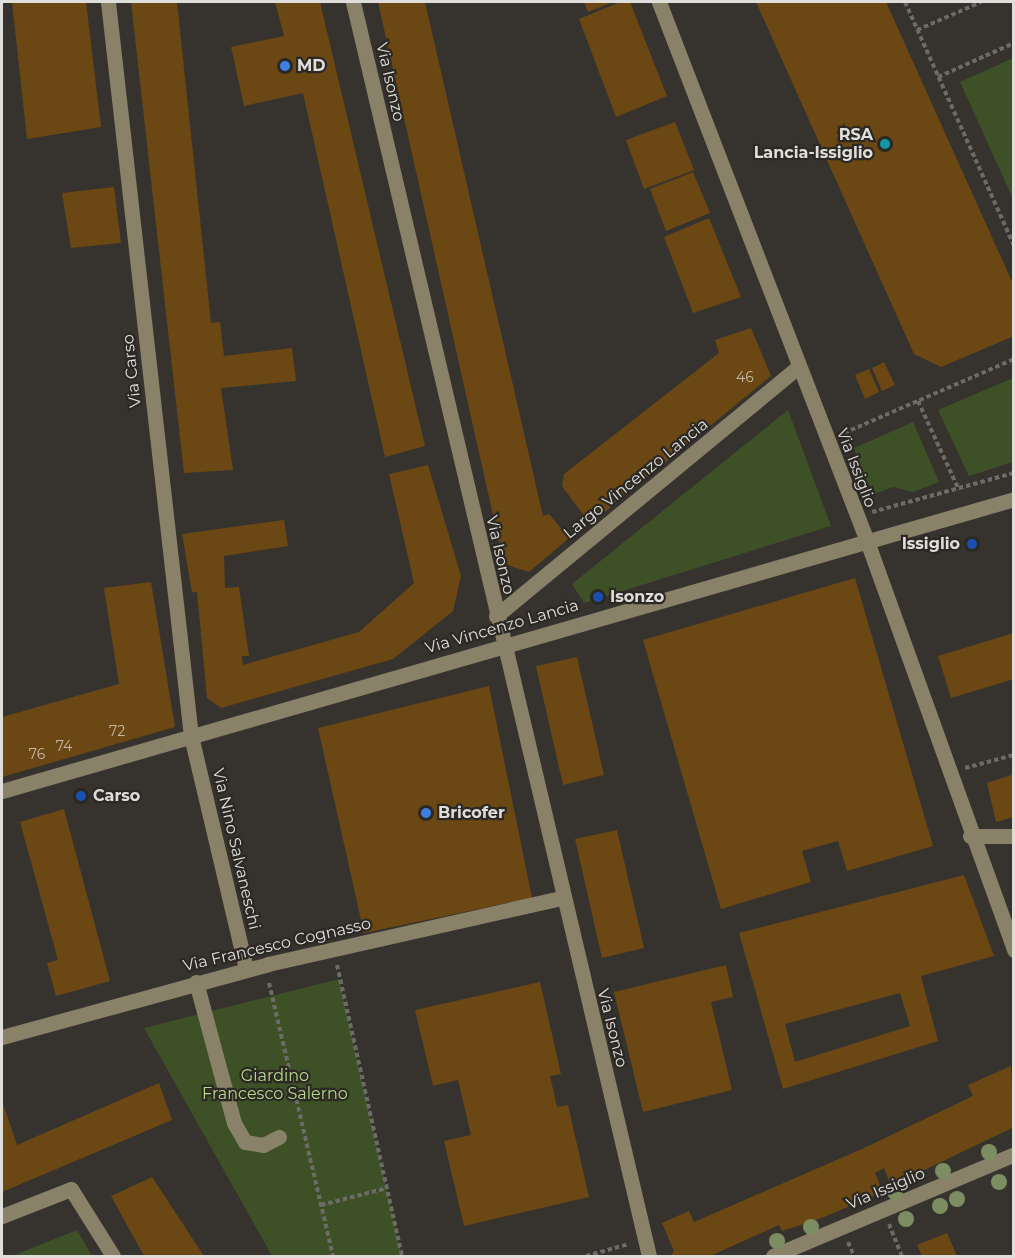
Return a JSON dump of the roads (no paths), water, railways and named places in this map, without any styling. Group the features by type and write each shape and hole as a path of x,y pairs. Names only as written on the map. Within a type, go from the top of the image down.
{"street":[{"name":"Via Carso","path":"108,2 191,736"},
{"name":"Via Isonzo","path":"353,2 502,645 649,1257"},
{"name":"Via Issiglio","path":"659,2 825,439 867,541 946,773 1014,950"},
{"name":"Largo Vincenzo Lancia","path":"496,616 798,367"},
{"name":"Via Vincenzo Lancia","path":"2,791 1014,499"},
{"name":"Via Nino Salvaneschi","path":"191,736 246,969"},
{"path":"970,836 1004,832 1014,836"},
{"name":"Via Francesco Cognasso","path":"2,1037 246,969 562,898"},
{"path":"196,982 234,1123 245,1142 263,1145 279,1137"},
{"name":"Via Issiglio","path":"773,1257 1014,1154"},
{"path":"2,1216 71,1189 112,1257"}],"place":[{"name":"MD","path":"285,66"},
{"name":"RSA Lancia-Issiglio","path":"885,144"},
{"name":"Issiglio","path":"972,544"},
{"name":"Isonzo","path":"598,597"},
{"name":"Carso","path":"81,796"},
{"name":"Bricofer","path":"426,813"}],"park label":[{"name":"Giardino Francesco Salerno","path":"275,1085"}]}
